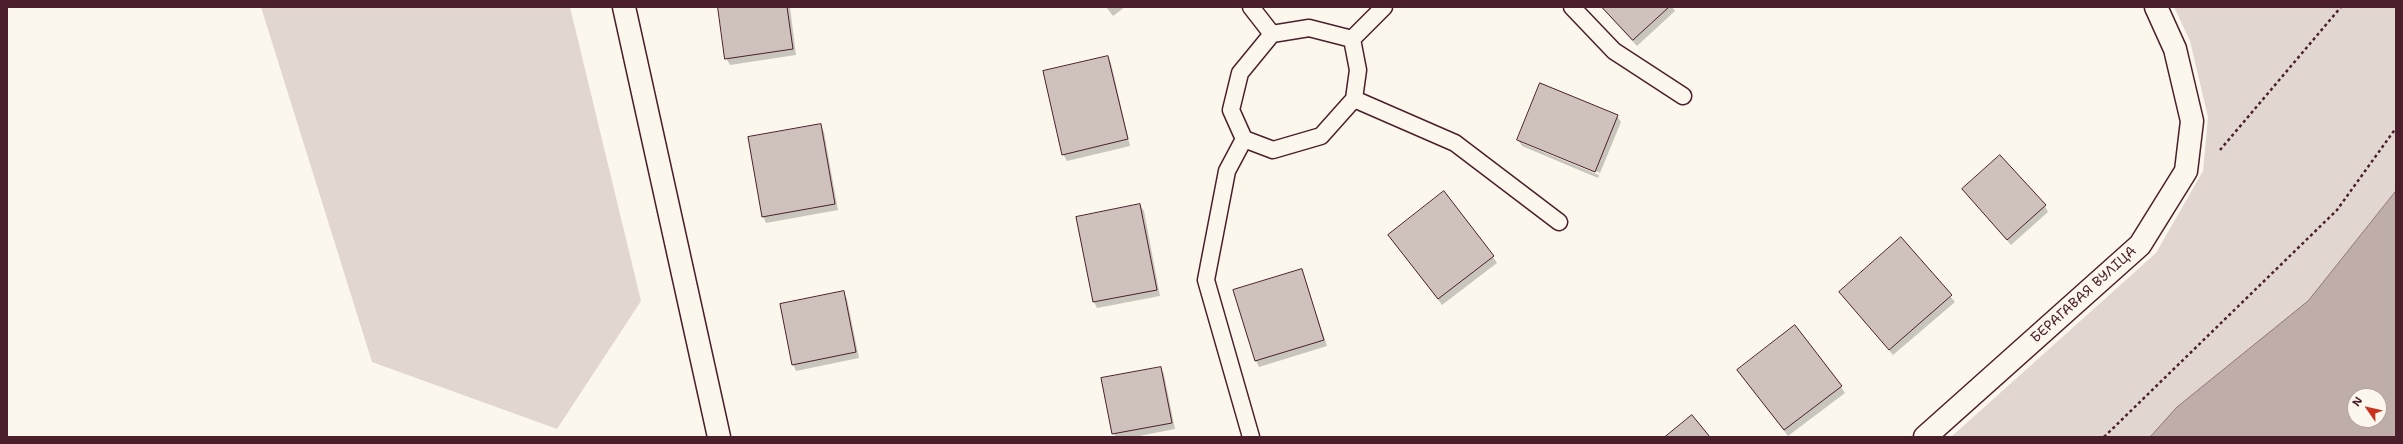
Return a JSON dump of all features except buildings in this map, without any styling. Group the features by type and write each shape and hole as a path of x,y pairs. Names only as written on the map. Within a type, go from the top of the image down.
{"street":[{"path":"624,7 719,437"},
{"name":"БЕРАГАВАЯ ВУЛІЦА","path":"1925,437 2140,245 2186,171 2192,121 2175,50 2156,7"}],"lane":[{"path":"1251,7 1272,34"},
{"path":"1352,39 1384,7"},
{"path":"1572,7 1614,51 1683,96"},
{"path":"1309,28 1352,39 1358,70 1354,99 1321,136 1273,150 1244,139 1231,110 1240,73 1272,34 1309,28"},
{"path":"1354,99 1455,143 1559,222"},
{"path":"1244,139 1227,171 1206,280 1251,437"}],"path":[{"path":"2186,171 2203,171 2340,7"},
{"path":"2104,437 2337,210 2396,128"}],"shaded area":[{"path":"261,7 570,7 641,301 557,429 372,362"},
{"path":"2174,7 2396,7 2396,191 2308,301 2177,407 2150,437 1951,437 2156,253 2203,171 2208,117 2190,41"},
{"path":"2396,191 2396,437 2150,437 2177,407 2308,301"}]}
